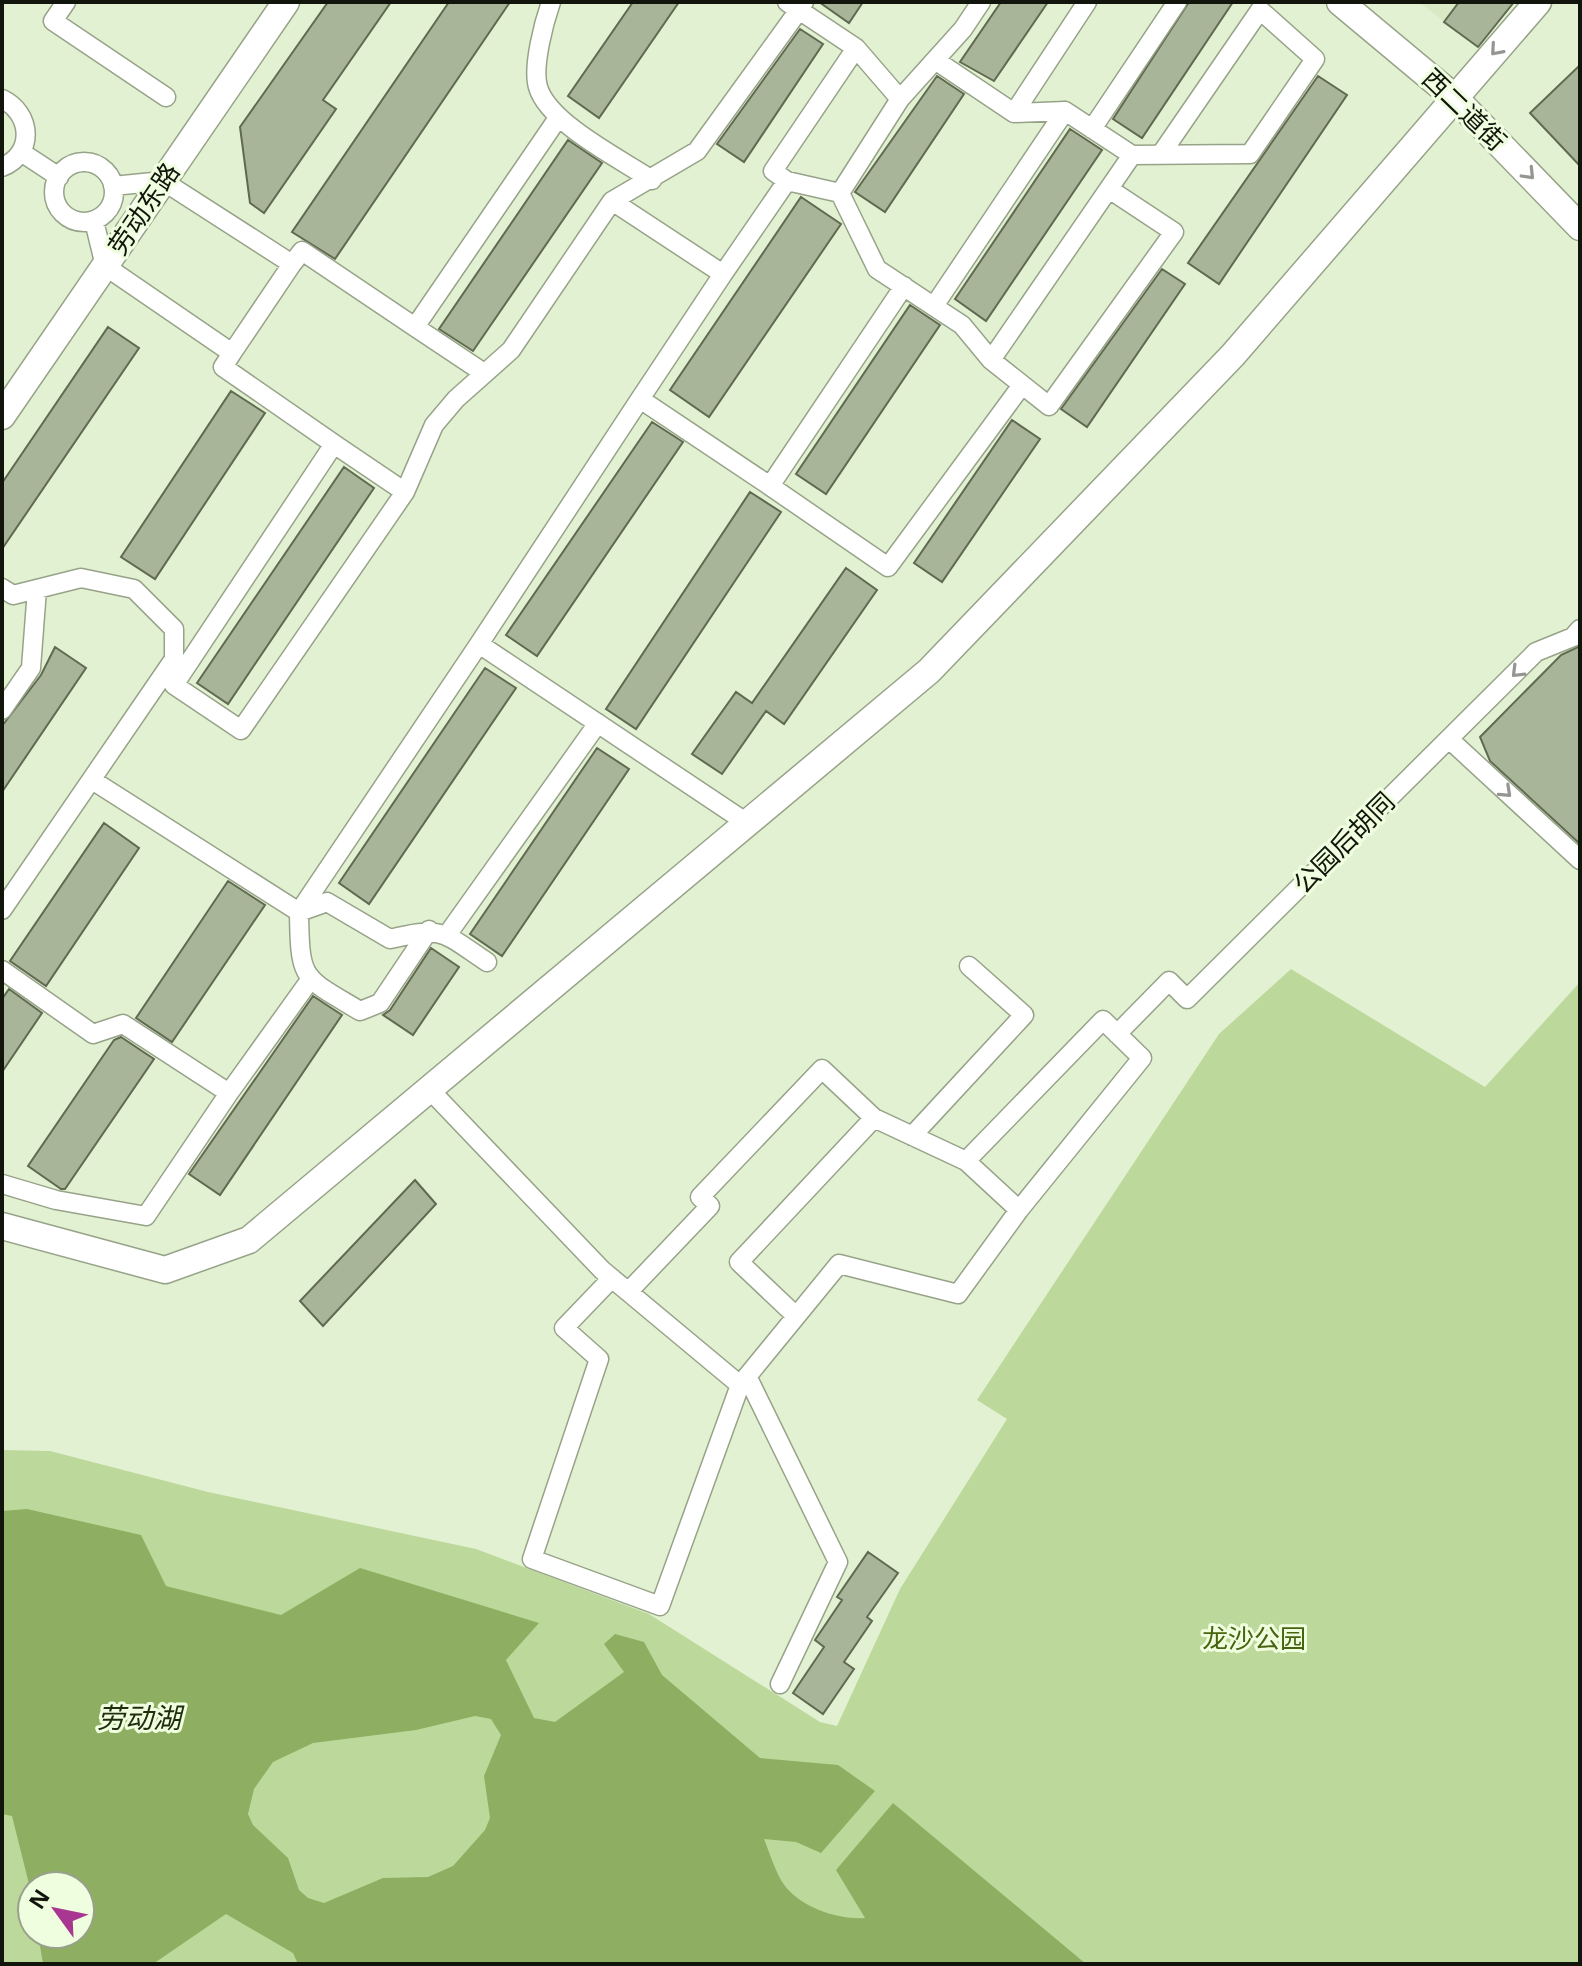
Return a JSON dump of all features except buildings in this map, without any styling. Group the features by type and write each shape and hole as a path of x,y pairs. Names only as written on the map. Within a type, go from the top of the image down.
{"street":[{"path":"66,2 53,21 166,97"},
{"name":"劳动东路","path":"2,416 286,2"},
{"path":"551,2 542,29 538,87 558,118 652,180"},
{"path":"840,193 900,99 981,2"},
{"path":"1014,113 1087,2"},
{"path":"1092,129 1177,2"},
{"name":"西二道街","path":"1340,2 1455,98 1580,227"},
{"path":"2,1226 165,1270 249,1240 940,660 1233,355 1538,2"},
{"path":"174,685 241,730 405,492 434,425 511,350 612,201 697,151 797,5 856,48 900,99"},
{"path":"935,60 1014,113 1065,111 1132,155 1250,154 1315,59 1260,10 1161,154"},
{"path":"840,193 787,181 773,171 856,48"},
{"path":"2,99 20,111 26,134 21,152 2,167"},
{"path":"934,306 1065,111"},
{"path":"415,327 558,118"},
{"path":"21,152 59,177"},
{"path":"991,360 1132,155"},
{"path":"91,163 107,173 113,186 110,208 94,221 73,220 58,207 55,197 59,177 73,165 91,163"},
{"path":"113,186 163,181 292,264"},
{"path":"598,723 380,1003 360,1011 310,980 300,961 299,912 787,181"},
{"path":"840,193 877,269 962,325 991,360 1049,406 1174,232 1109,189"},
{"path":"612,201 723,274"},
{"path":"94,221 105,266 232,353"},
{"path":"405,492 223,367 232,353 302,251 484,373"},
{"path":"770,486 904,286"},
{"path":"640,399 888,567 1022,385"},
{"path":"174,685 334,444"},
{"path":"2,611 8,591 37,589 81,578 134,589 174,629 174,685"},
{"path":"2,710 31,668 37,589"},
{"name":"公园后胡同","path":"1117,1034 1169,981 1187,999 1536,652 1573,637 1580,629"},
{"path":"479,644 747,823"},
{"path":"2,910 174,659"},
{"path":"1449,739 1580,860"},
{"path":"92,780 299,912"},
{"path":"299,912 327,902 390,939 438,932 487,962"},
{"path":"912,1136 1024,1015 969,966"},
{"path":"2,970 93,1034 123,1024 229,1093"},
{"path":"2,1184 56,1200 146,1216 310,980"},
{"path":"612,1278 564,1328 599,1359 532,1559 660,1606 744,1381 839,1264 958,1294 1019,1210 1142,1058 1103,1020 966,1161"},
{"path":"628,1292 710,1206 700,1197 822,1069 874,1118 966,1161 1019,1210"},
{"path":"429,1089 612,1278 744,1381 838,1562 780,1684"},
{"path":"796,1316 739,1262 874,1118"}],"shaded area":[{"path":"1419,2 1514,2 1479,48"}],"green space":[{"name":"龙沙公园","path":"1291,969 1485,1087 1580,982 1580,1964 2,1964 2,1450 50,1451 208,1492 476,1549 649,1614 820,1722 837,1726 900,1589 1007,1419 977,1400 1219,1034"}],"water":[{"name":"劳动湖","path":"27,1509 141,1535 166,1586 281,1615 360,1568 539,1623 506,1660 534,1718 555,1722 624,1672 604,1644 615,1634 644,1642 662,1675 760,1758 838,1765 875,1791 821,1853 796,1842 764,1839 782,1881 801,1901 833,1915 865,1918 836,1870 893,1803 1086,1964 298,1964 293,1953 226,1914 153,1964 43,1964 41,1950 96,1950 96,1870 26,1870 12,1816 2,1814 2,1511","holes":["475,1716 491,1719 501,1735 484,1776 490,1818 485,1830 453,1866 428,1877 383,1878 324,1903 308,1898 299,1890 288,1858 253,1825 248,1814 254,1789 273,1762 313,1743 416,1730"]}]}
